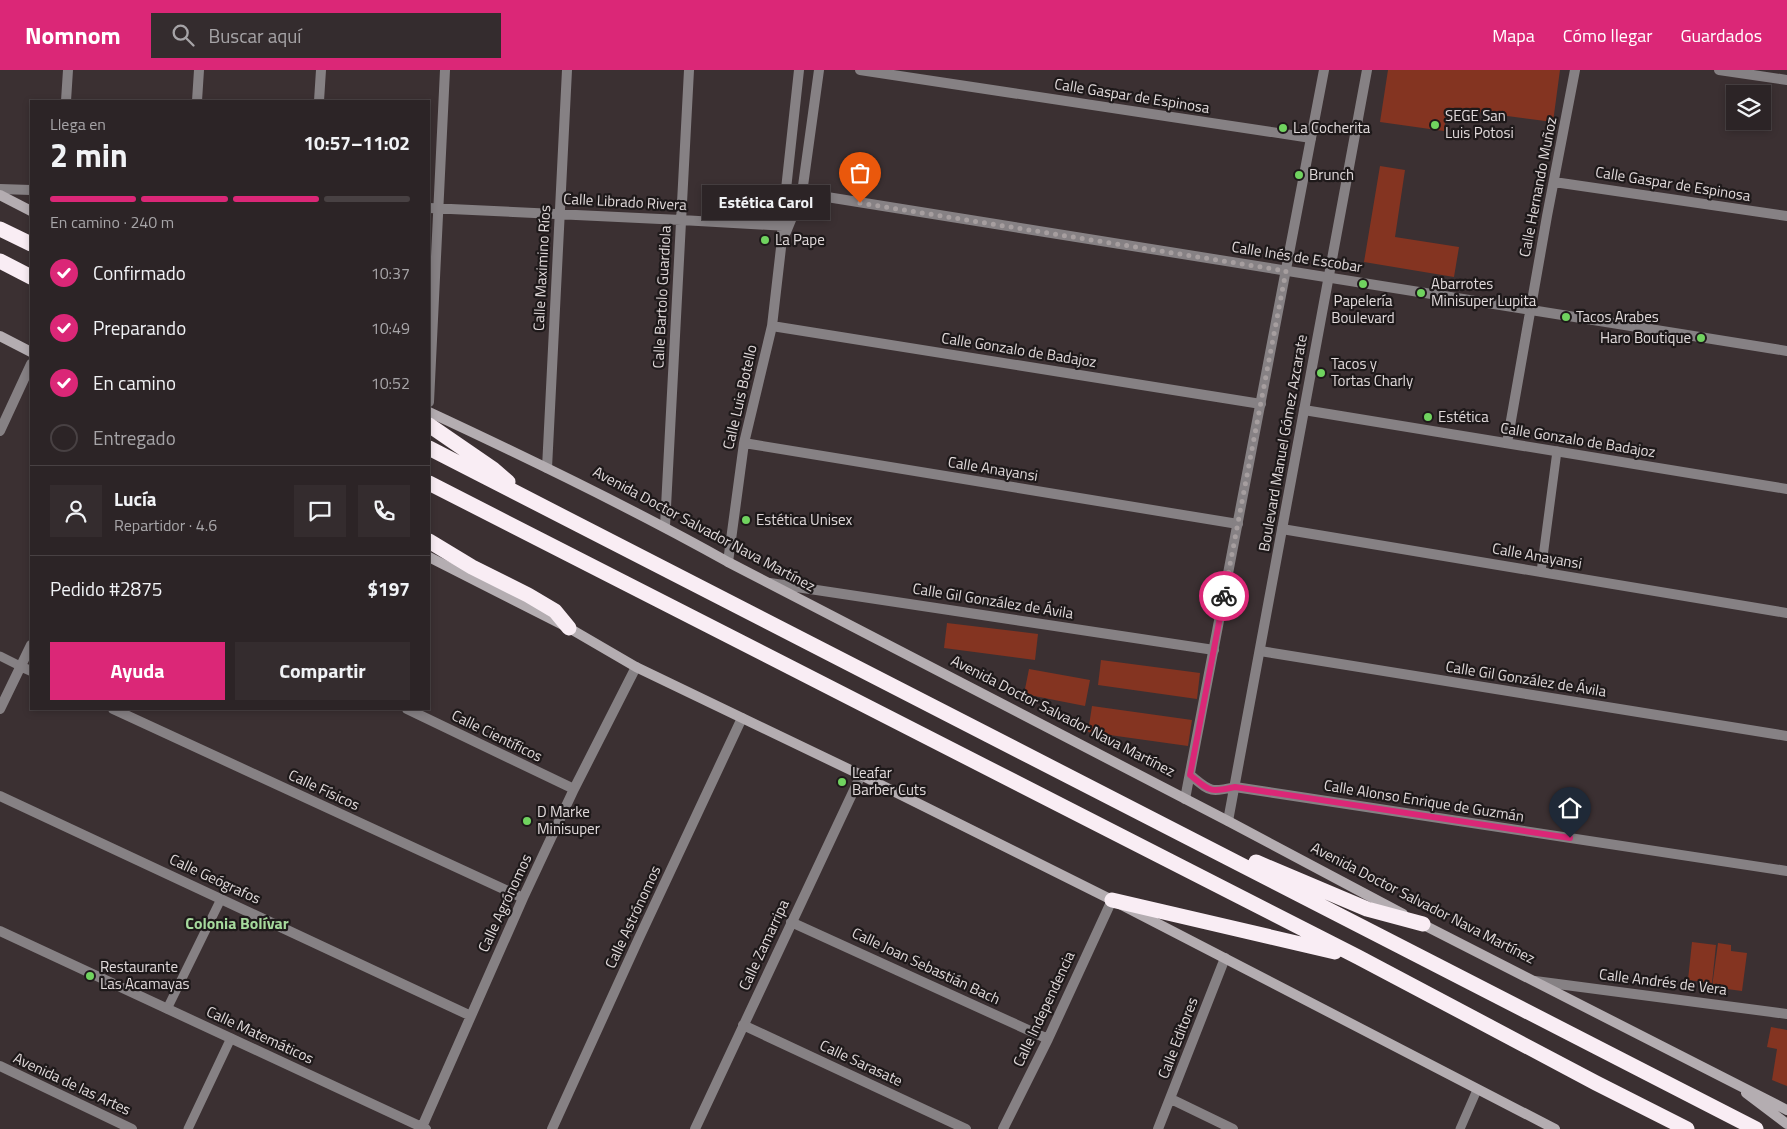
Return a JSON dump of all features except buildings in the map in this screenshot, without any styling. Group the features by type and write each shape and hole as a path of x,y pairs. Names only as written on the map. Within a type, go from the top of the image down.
{"highway":[{"path":"0,229 30,244"},
{"path":"0,261 30,276"},
{"path":"430,426 493,469 524,497"},
{"path":"430,449 1756,1129"},
{"path":"430,484 1358,957 1596,1084 1687,1129"},
{"path":"430,542 472,567 555,611 569,628"},
{"path":"1154,819 1368,908 1423,924"},
{"path":"1112,900 1358,957"}],"main road":[{"path":"0,194 30,210"},
{"path":"0,336 30,351"},
{"name":"Avenida Doctor Salvador Nava Martínez","path":"430,412 664,526 728,562 1423,924 1787,1110"},
{"path":"430,558 569,628 636,667 861,775 1112,900 1555,1129"},
{"path":"1732,1082 1787,1124"}],"street":[{"path":"66,100 68,70"},
{"path":"197,100 198,70"},
{"path":"319,100 321,70"},
{"path":"430,354 433,208 445,70"},
{"name":"Calle Maximino Ríos","path":"547,468 567,70"},
{"name":"Calle Bartolo Guardiola","path":"664,526 689,70"},
{"name":"Calle Luis Botello","path":"786,226 798,70"},
{"name":"Calle Luis Botello","path":"728,562 744,443 772,326 782,239 786,226 802,193 819,70"},
{"name":"Calle Gaspar de Espinosa","path":"860,70 1311,138"},
{"name":"Boulevard Manuel Gómez Azcarate","path":"1185,799 1324,70"},
{"name":"Boulevard Manuel Gómez Azcarate","path":"1228,821 1367,70"},
{"name":"Calle Hernando Muñoz","path":"1507,443 1575,70"},
{"path":"1719,70 1787,80"},
{"name":"Calle Gaspar de Espinosa","path":"1554,182 1787,216"},
{"path":"0,189 30,190"},
{"name":"Calle Inés de Escobar","path":"802,193 1787,351"},
{"name":"Calle Librado Rivera","path":"433,208 786,226"},
{"name":"Calle Gonzalo de Badajoz","path":"772,326 1261,404"},
{"path":"0,431 30,366"},
{"name":"Calle Gonzalo de Badajoz","path":"1304,410 1787,489"},
{"name":"Calle Anayansi","path":"744,443 1238,524"},
{"path":"1541,572 1557,451"},
{"name":"Calle Anayansi","path":"1282,529 1787,613"},
{"name":"Calle Gil González de Ávila","path":"767,582 1214,650"},
{"path":"0,709 26,669 30,650"},
{"name":"Calle Gil González de Ávila","path":"1260,652 1787,736"},
{"path":"0,656 26,669"},
{"name":"Calle Agrónomos","path":"424,1128 470,1016 523,898 574,790 636,667"},
{"name":"Calle Físicos","path":"115,710 523,898"},
{"name":"Calle Científicos","path":"409,710 574,790"},
{"name":"Calle Astrónomos","path":"552,1129 742,718"},
{"name":"Calle Zamarripa","path":"695,1129 861,775"},
{"name":"Calle Alonso Enrique de Guzmán","path":"1190,775 1209,790 1217,791 1235,787 1787,871"},
{"name":"Calle Geógrafos","path":"0,796 470,1016"},
{"path":"167,1009 221,899"},
{"name":"Calle Independencia","path":"1003,1129 1048,1038 1112,900"},
{"name":"Calle Joan Sebastián Bach","path":"791,922 1048,1038"},
{"name":"Calle Matemáticos","path":"0,931 424,1128"},
{"name":"Calle Editores","path":"1158,1129 1226,958"},
{"name":"Calle Andrés de Vera","path":"1535,981 1787,1014"},
{"name":"Calle Sarasate","path":"743,1025 966,1129"},
{"path":"188,1129 231,1038"},
{"name":"Avenida de las Artes","path":"0,1066 132,1129"},
{"path":"1460,1129 1477,1090"},
{"path":"1171,1099 1233,1129"}],"way so far":[{"path":"860,203 1286,271 1224,596"}],"place":[{"name":"SEGE San Luis Potosi","path":"1435,125"},
{"name":"La Cocherita","path":"1283,128"},
{"name":"Brunch","path":"1299,175"},
{"name":"Estética Carol","path":"860,203"},
{"name":"La Pape","path":"765,240"},
{"name":"Papelería Boulevard","path":"1363,284"},
{"name":"Abarrotes Minisuper Lupita","path":"1421,293"},
{"name":"Tacos Arabes","path":"1566,317"},
{"name":"Haro Boutique","path":"1701,338"},
{"name":"Tacos y Tortas Charly","path":"1321,373"},
{"name":"Estética","path":"1428,417"},
{"name":"Estética Unisex","path":"746,520"},
{"name":"Leafar Barber Cuts","path":"842,782"},
{"name":"D Marke Minisuper","path":"527,821"},
{"name":"Restaurante Las Acamayas","path":"90,976"}],"district":[{"name":"Colonia Bolívar","path":"237,923"}],"route":[{"path":"1224,596 1190,775 1209,790 1217,791 1235,787 1570,838"}]}
